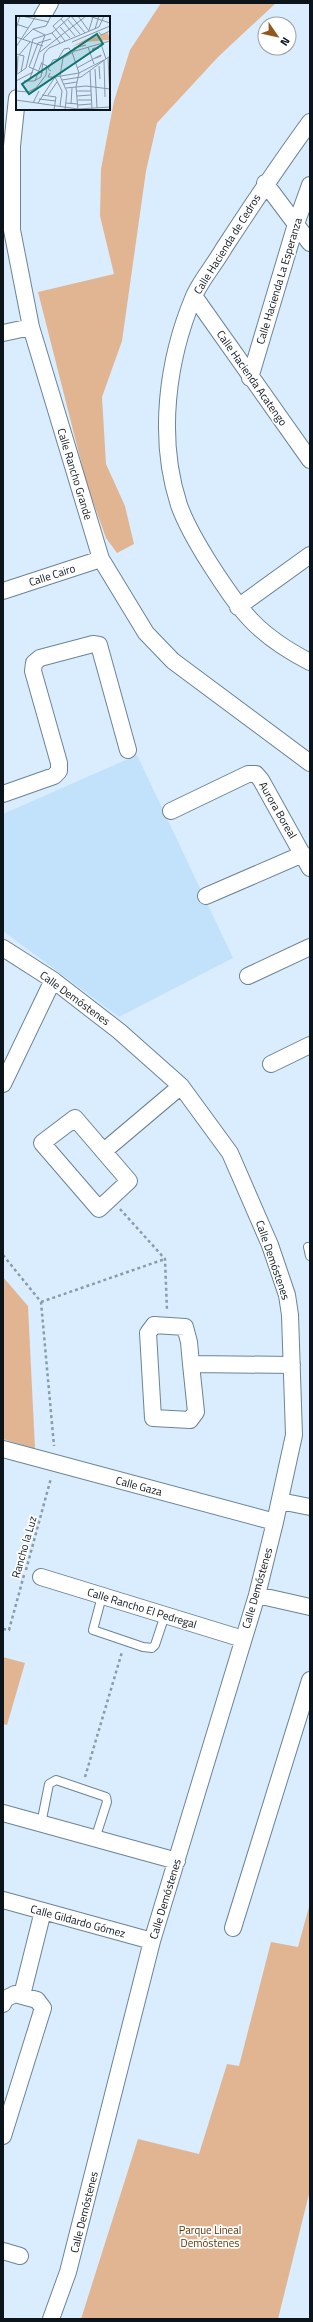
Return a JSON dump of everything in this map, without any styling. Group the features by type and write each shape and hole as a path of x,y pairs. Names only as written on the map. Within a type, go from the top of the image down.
{"street":[{"path":"43,16 50,3"},
{"name":"Calle Rancho Grande","path":"16,108 7,231 31,327 101,559 146,633 157,646 173,661 310,763"},
{"name":"Calle Hacienda de Cedros","path":"310,122 265,183 194,296 171,374 167,430 170,465 179,505 196,543 238,607 274,642 310,662"},
{"path":"265,183 310,243"},
{"name":"Calle Hacienda La Esperanza","path":"250,378 296,224 310,185"},
{"name":"Calle Hacienda Acatengo","path":"194,296 250,378 310,460"},
{"path":"3,333 31,327"},
{"path":"238,607 310,555"},
{"name":"Calle Cairo","path":"3,591 101,559"},
{"path":"3,794 54,776 59,771 59,763 33,671 34,663 40,658 93,644 102,648 128,750"},
{"name":"Aurora Boreal","path":"171,811 248,774 256,774 261,780 310,868"},
{"path":"206,896 303,854"},
{"path":"248,976 310,947"},
{"name":"Calle Demóstenes","path":"3,948 53,980 119,1031 181,1086 230,1153 270,1245 287,1295 290,1315 292,1365 294,1435 280,1501 257,1595 152,1941 68,2272 51,2319"},
{"path":"3,1084 53,980"},
{"path":"271,1064 310,1046"},
{"path":"104,1152 181,1086"},
{"path":"75,1118 104,1152 129,1181 99,1209 42,1142 75,1118"},
{"path":"154,1325 168,1325 183,1326 186,1329 196,1412 190,1420 153,1418 148,1333 154,1325"},
{"path":"191,1364 292,1365"},
{"name":"Calle Gaza","path":"3,1449 275,1522"},
{"path":"280,1501 310,1507"},
{"name":"Calle Rancho El Pedregal","path":"40,1577 243,1639"},
{"path":"257,1595 310,1607"},
{"path":"233,1928 310,1680"},
{"path":"3,1813 177,1861"},
{"name":"Calle Gildardo Gómez","path":"3,1900 152,1941"},
{"path":"22,1996 43,1911"},
{"path":"3,2004 5,1999 11,1994 38,2000 43,2008 3,2136"},
{"path":"3,2251 20,2256"}],"lane":[{"path":"308,1247 310,1256"},
{"path":"102,1596 93,1630 126,1642 152,1648 157,1641 165,1615"},
{"path":"41,1824 49,1784 52,1780 82,1788 102,1795 106,1799 95,1839"}],"path":[{"path":"110,1198 165,1259 168,1325"},
{"path":"3,1255 41,1302 56,1464"},
{"path":"41,1302 165,1259"},
{"name":"Rancho la Luz","path":"3,1629 9,1630 56,1464"},
{"path":"82,1788 126,1642"}],"shaded area":[{"path":"137,755 233,958 119,1017 3,931 3,814"}],"green space":[{"path":"161,3 276,3 262,16 257,16 257,21 218,57 157,123 146,171 122,341 102,397 106,464 125,506 134,544 117,553 106,538 87,485 38,292 114,274 100,216 101,169 114,101 130,50"},
{"path":"3,1277 28,1306 35,1449 3,1439"},
{"path":"3,1657 25,1663 7,1725 3,1724"},
{"name":"Parque Lineal Demóstenes","path":"310,1903 310,2190 278,2319 81,2319 138,2139 199,2154 227,2064 239,2066 271,1942 298,1947"}]}
